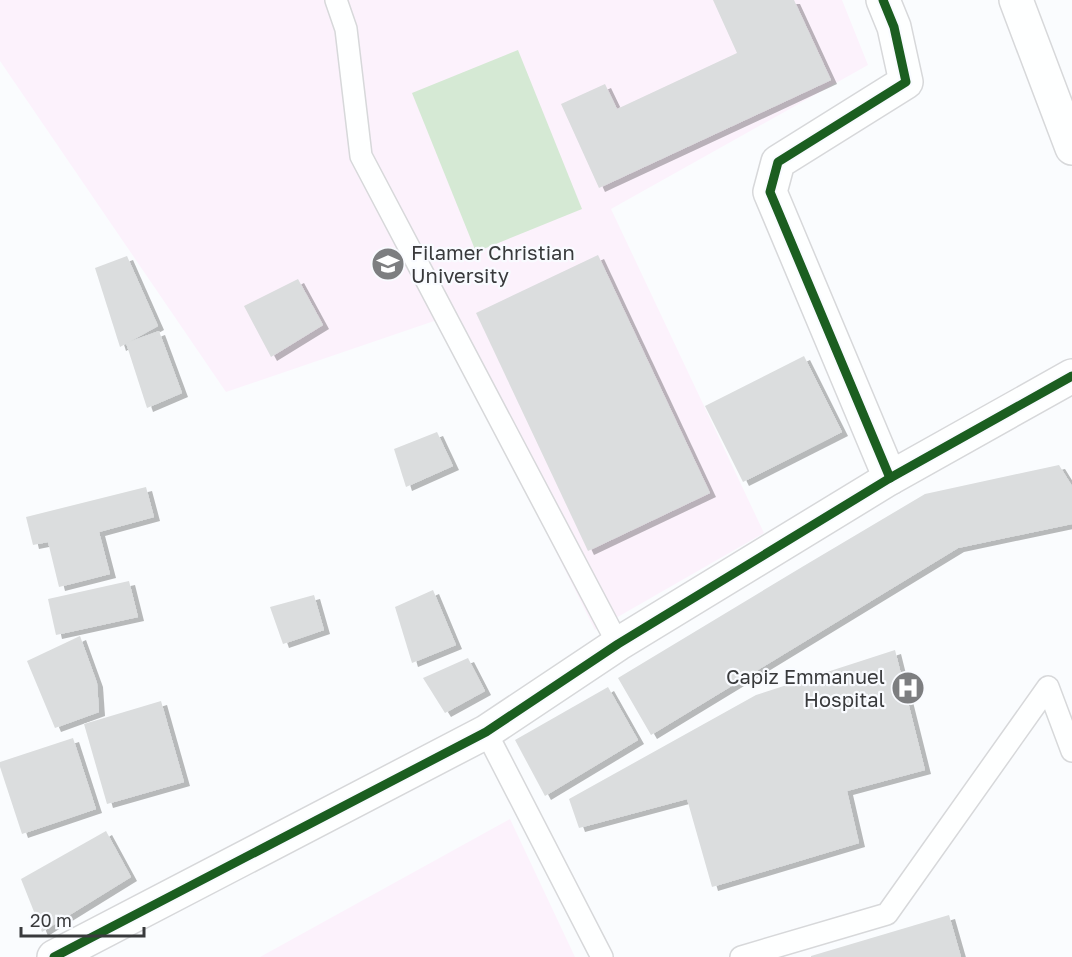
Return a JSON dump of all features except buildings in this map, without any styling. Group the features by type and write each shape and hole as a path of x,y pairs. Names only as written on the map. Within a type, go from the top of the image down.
{"street":[{"path":"883,0 894,27 906,82 778,162 770,192 890,478"},
{"path":"1016,0 1072,148"},
{"path":"54,957 486,732 618,644 890,478 1072,376"}],"lane":[{"path":"336,0 346,29 361,156 618,644"},
{"path":"741,957 887,914 1048,687 1072,752"},
{"path":"486,732 602,957"}],"shaded area":[{"name":"Filamer Christian University","path":"0,0 842,0 868,65 611,209 764,533 595,630 440,319 226,392 0,61"},
{"path":"510,819 575,957 260,957"}],"green space":[{"path":"518,50 582,209 476,252 412,93"}],"cycle path":[{"path":"883,0 894,27 906,82 778,162 770,192 890,478"},
{"path":"54,957 486,732 618,644 890,478 1072,376"}],"place":[{"name":"Filamer Christian University","path":"388,264"},
{"name":"Capiz Emmanuel Hospital","path":"908,688"}]}
